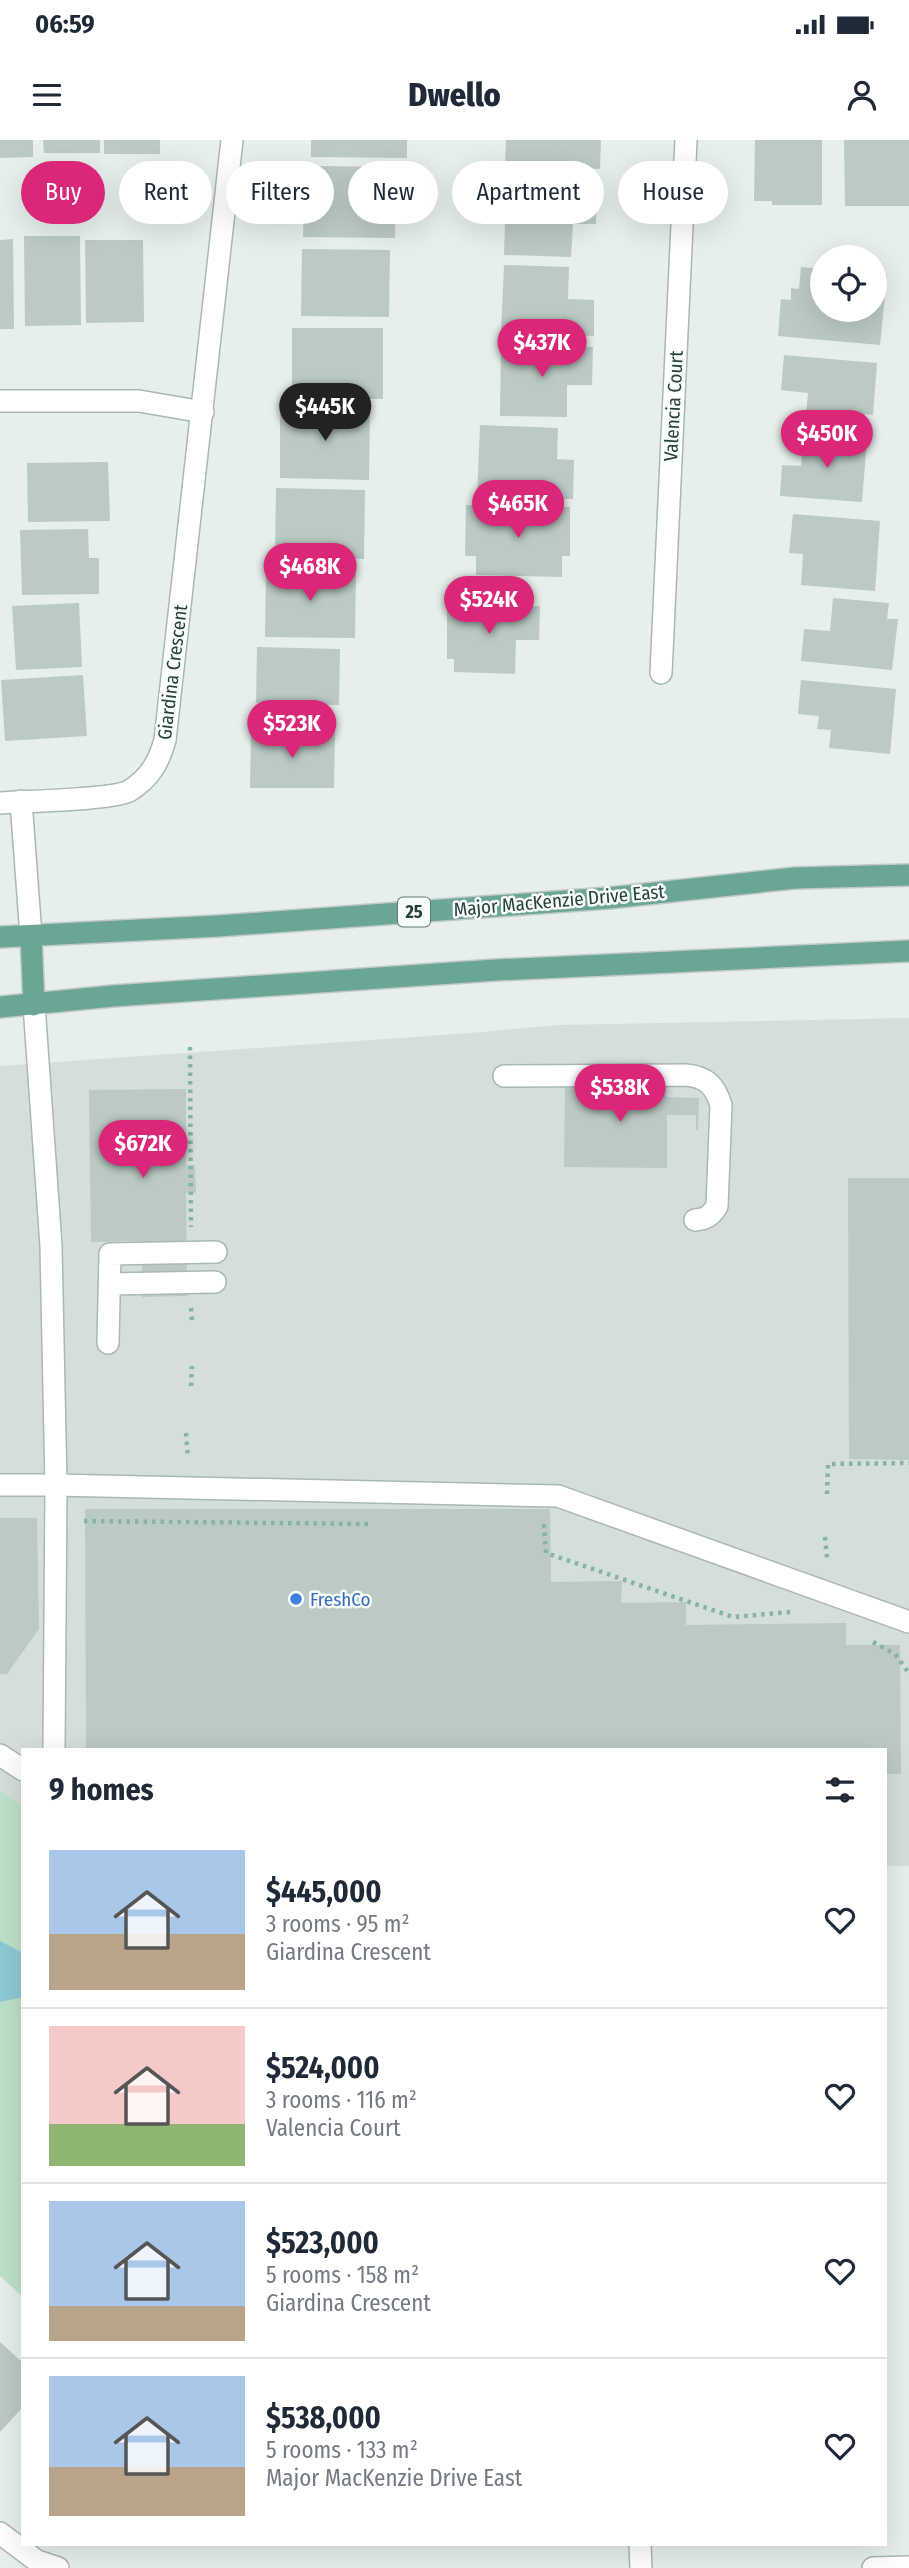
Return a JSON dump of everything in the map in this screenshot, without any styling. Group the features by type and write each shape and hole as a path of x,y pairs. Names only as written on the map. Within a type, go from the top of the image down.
{"main road":[{"name":"Major MacKenzie Drive East","path":"0,937 218,926 609,898 795,878 909,874"},
{"path":"32,936 34,1005"},
{"path":"0,1007 113,996 496,970 909,951"}],"street":[{"name":"Giardina Crescent","path":"10,802 105,796 126,792 143,780 159,760 165,740 232,140"},
{"name":"Valencia Court","path":"661,673 686,140"},
{"path":"0,401 139,401 203,412"},
{"path":"10,802 32,936"},
{"path":"34,1005 51,1246 56,1485 54,1748"},
{"path":"504,1076 686,1075 699,1076 709,1083 716,1090 721,1105 717,1206 705,1219 695,1220"},
{"path":"108,1343 110,1254 216,1252"},
{"path":"109,1284 215,1282"},
{"path":"0,1485 558,1496 909,1622"},
{"path":"0,1755 21,1769"},
{"path":"0,2533 37,2561 58,2568"},
{"path":"640,2546 641,2568"},
{"path":"873,2568 909,2567"}],"path":[{"path":"190,1047 191,1235"},
{"path":"191,1386 192,1366"},
{"path":"186,1433 188,1458"},
{"path":"827,1493 828,1464 909,1463"},
{"path":"81,1513 81,1521 381,1524"},
{"path":"531,1525 544,1526 546,1553 733,1617 801,1611"},
{"path":"825,1537 827,1558"}],"shaded area":[{"path":"909,1018 909,1866 887,1866 887,1748 21,1748 21,1805 0,1791 0,1066 559,1025"}],"green space":[{"path":"0,1791 21,1805 21,2295 0,2276"}],"water":[{"path":"0,1941 21,1952 21,1997 0,2002"}],"building":[{"path":"0,140 33,140 33,157 0,158"},
{"path":"43,140 100,140 100,153 44,153"},
{"path":"104,140 160,140 160,154 104,154"},
{"path":"311,140 407,140 407,158 311,157"},
{"path":"506,140 601,140 600,161 505,161"},
{"path":"755,140 822,140 822,205 772,205 772,201 754,201"},
{"path":"844,140 909,140 909,206 845,206"},
{"path":"334,166 348,166 348,224 395,224 395,238 303,237 303,224 334,224"},
{"path":"505,224 573,224 571,257 504,255"},
{"path":"24,236 80,236 81,325 25,326"},
{"path":"13,239 14,329 0,329 0,240"},
{"path":"85,240 143,240 144,322 86,323"},
{"path":"302,249 390,250 389,317 301,316"},
{"path":"504,265 569,267 568,299 594,300 594,336 501,333"},
{"path":"801,267 810,268 810,322 882,322 880,345 778,336 781,299 791,300 791,288 799,289"},
{"path":"292,328 383,328 383,399 292,399"},
{"path":"501,345 593,347 592,385 567,385 567,417 500,416"},
{"path":"784,355 877,363 873,415 865,414 864,429 805,424 808,393 781,390"},
{"path":"280,407 370,408 369,480 280,478"},
{"path":"480,425 558,428 557,459 574,460 573,499 477,496"},
{"path":"804,434 867,439 862,502 780,496 782,465 801,466"},
{"path":"108,462 110,521 28,522 27,463"},
{"path":"276,488 365,490 364,559 275,557"},
{"path":"466,505 570,507 570,556 562,556 562,577 476,575 476,556 465,556"},
{"path":"793,514 880,521 875,591 801,585 803,554 789,553"},
{"path":"88,529 89,558 99,558 99,594 22,595 20,530"},
{"path":"266,568 356,569 355,638 265,637"},
{"path":"833,598 889,603 887,619 898,619 892,670 801,661 804,629 830,631"},
{"path":"79,603 82,667 16,670 12,606"},
{"path":"447,604 540,606 539,640 516,640 515,674 454,672 454,659 447,659"},
{"path":"257,647 340,649 339,705 256,703"},
{"path":"83,675 87,736 5,741 1,680"},
{"path":"801,680 896,689 890,754 829,748 831,730 817,729 819,716 798,714"},
{"path":"251,732 335,733 334,788 250,788"},
{"path":"565,1083 666,1084 666,1097 699,1098 698,1130 696,1115 667,1115 667,1168 564,1167"},
{"path":"186,1089 186,1165 195,1165 196,1193 186,1193 187,1296 142,1297 142,1241 91,1242 89,1090"},
{"path":"848,1178 909,1178 909,1460 849,1459"},
{"path":"85,1509 550,1509 551,1582 622,1581 621,1603 686,1602 686,1625 846,1623 846,1645 900,1645 901,1774 887,1774 887,1748 86,1748"},
{"path":"0,1518 37,1518 39,1629 7,1674 0,1674"},
{"path":"0,2342 21,2361 21,2409 0,2432"}],"place":[{"name":"FreshCo","path":"296,1599"}]}
